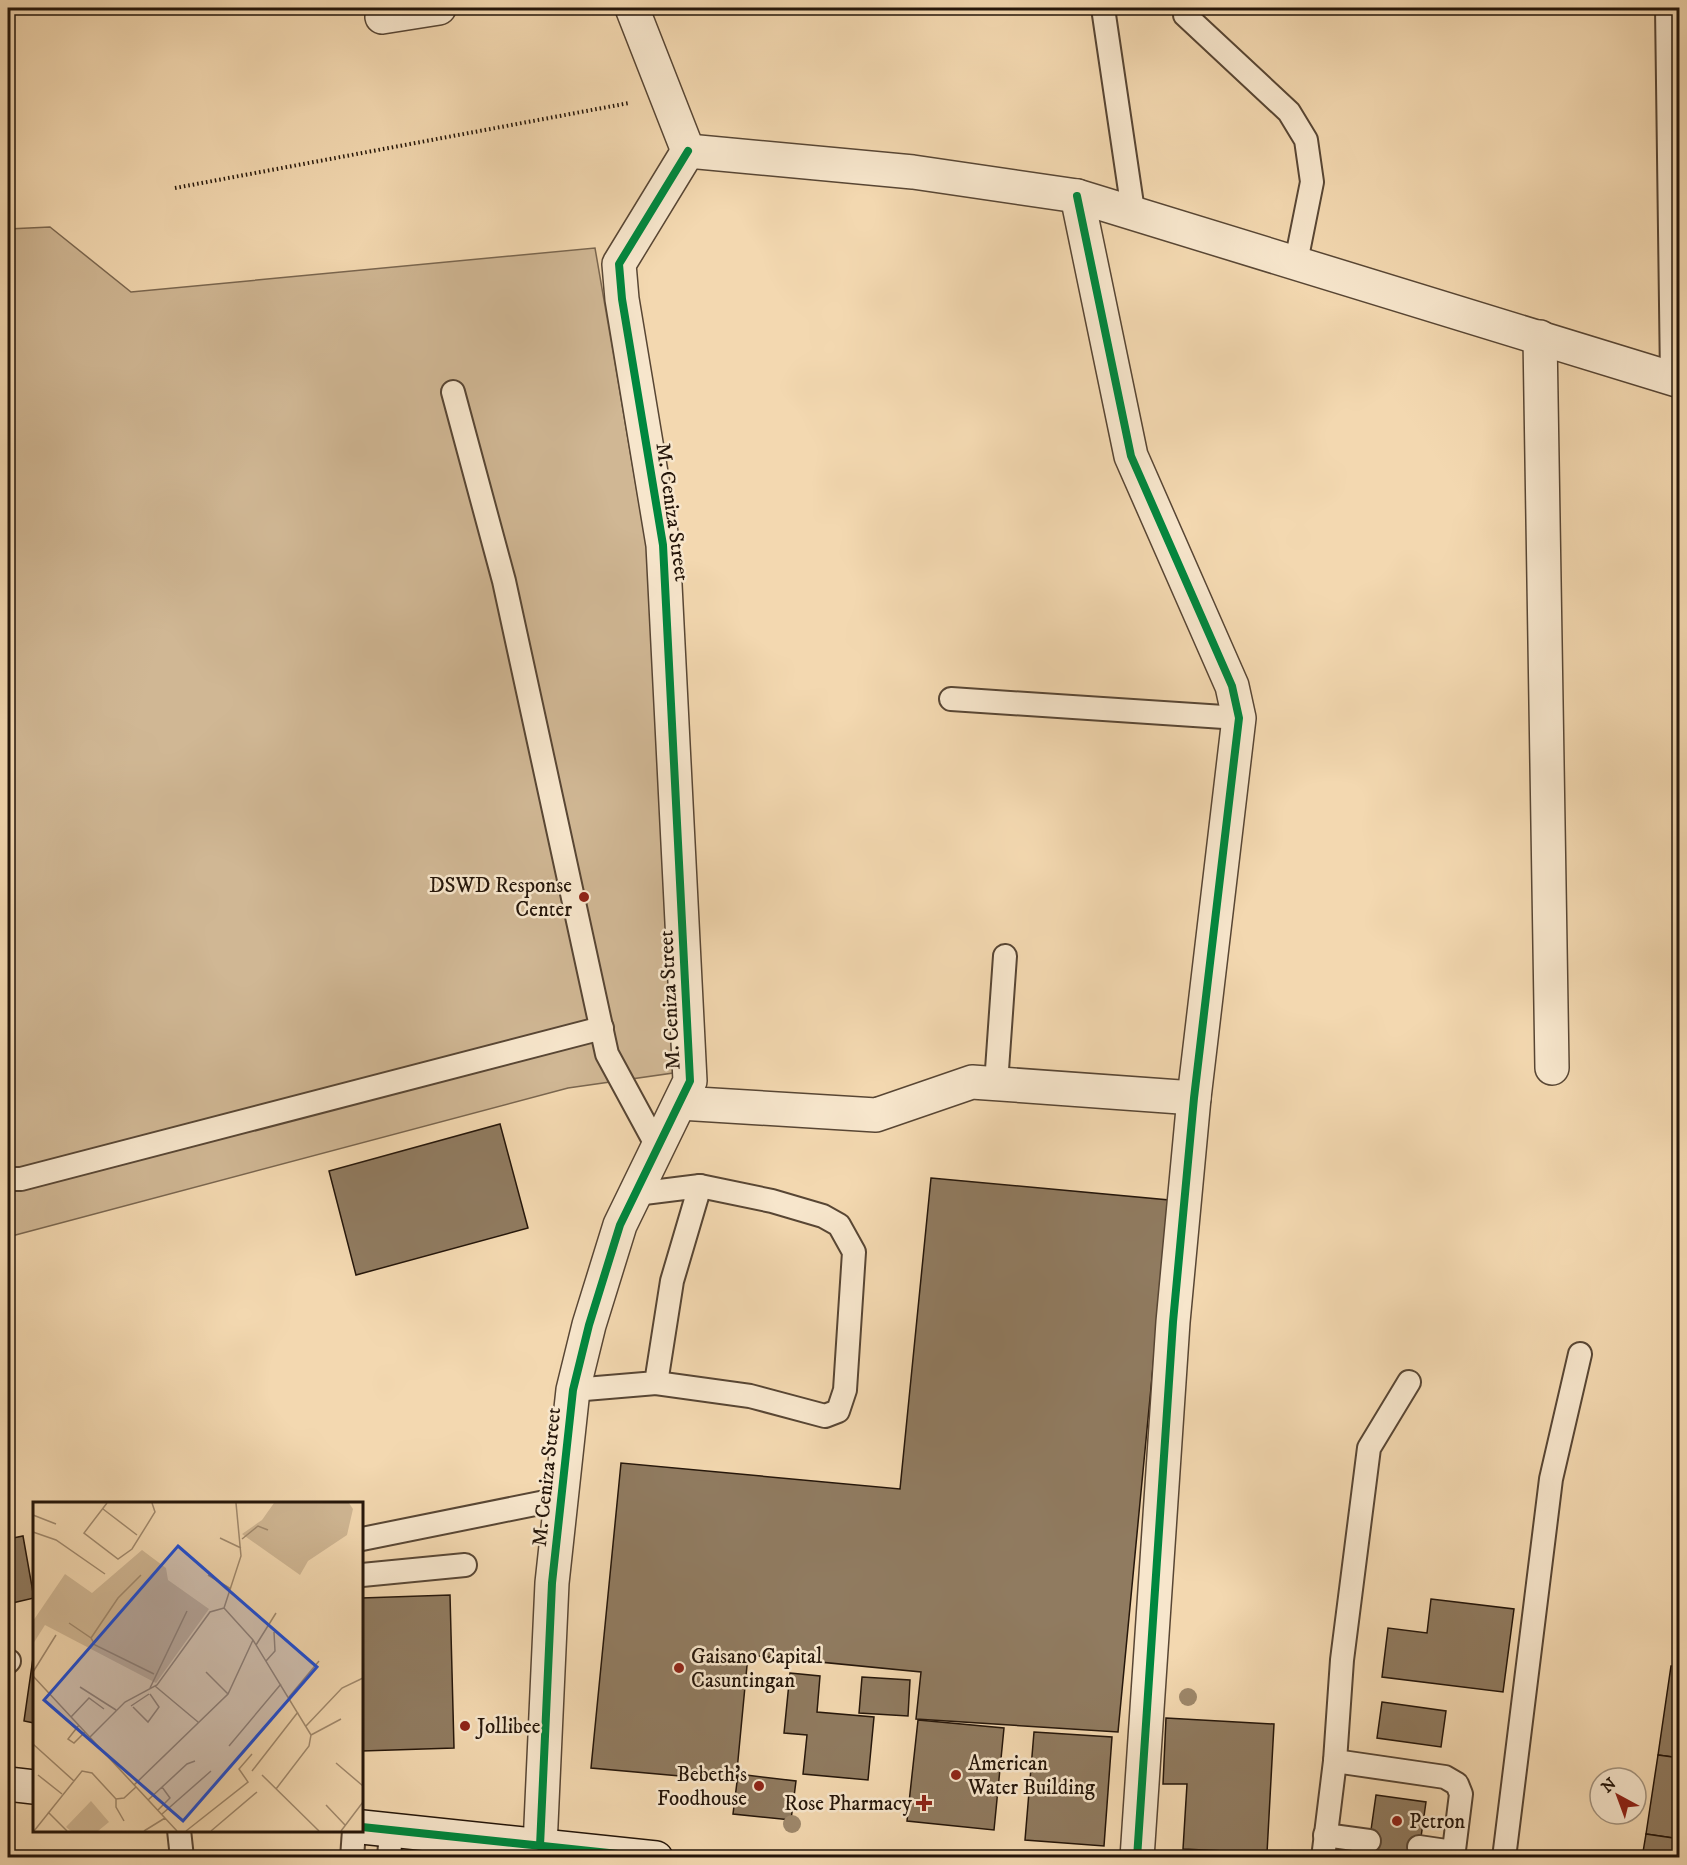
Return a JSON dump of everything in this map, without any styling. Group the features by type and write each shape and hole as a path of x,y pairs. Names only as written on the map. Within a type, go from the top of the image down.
{"street":[{"path":"382,17 439,8"},
{"path":"632,8 688,151 913,172 1077,196 1133,211 1676,379"},
{"name":"M. Ceniza Street","path":"540,1846 552,1583 573,1390 589,1325 620,1225 690,1081 663,545 622,299 619,264 688,151"},
{"path":"1077,196 1131,456 1232,686 1239,718 1194,1098 1173,1322 1137,1857"},
{"path":"1540,337 1552,1068"},
{"path":"680,1103 876,1115 972,1082 1194,1098"},
{"path":"8,1784 33,1787"},
{"path":"381,1838 472,1848 540,1846 656,1857"}],"lane":[{"path":"1102,8 1133,211"},
{"path":"1667,8 1676,379"},
{"path":"1185,15 1289,112 1306,140 1312,182 1296,261"},
{"path":"453,392 504,581 607,1054 658,1148"},
{"path":"951,699 1239,718"},
{"path":"996,1084 1005,956"},
{"path":"8,1179 21,1179 602,1028"},
{"path":"656,1383 672,1281 700,1186"},
{"path":"573,1390 656,1383 750,1396 825,1416 838,1411 845,1390 854,1252 839,1225 823,1216 772,1201 700,1186 636,1194"},
{"path":"1504,1857 1551,1479 1580,1354"},
{"path":"1369,1841 1324,1846 1335,1761 1342,1660 1368,1448 1408,1382"},
{"path":"363,1539 560,1499"},
{"path":"363,1575 465,1565"},
{"path":"1335,1761 1445,1777 1457,1784 1461,1794 1453,1855 1419,1847"},
{"path":"179,1832 182,1857"},
{"path":"352,1857 354,1832"}],"path":[{"path":"174,188 668,96"}],"shaded area":[{"path":"50,227 131,292 595,248 647,549 673,1073 568,1088 8,1237 8,229"}],"building":[{"path":"500,1124 528,1228 356,1275 329,1171"},
{"path":"931,1178 1169,1200 1118,1732 916,1719 921,1672 748,1655 736,1781 591,1768 621,1463 900,1489"},
{"path":"23,1536 33,1598 8,1604 8,1539"},
{"path":"450,1595 454,1748 363,1751 363,1598"},
{"path":"1431,1599 1514,1609 1503,1692 1382,1677 1388,1628 1427,1633"},
{"path":"33,1658 33,1723 24,1721"},
{"path":"1671,1666 1680,1667 1680,1758 1658,1755"},
{"path":"790,1673 820,1676 817,1712 874,1717 868,1780 803,1774 807,1735 784,1733"},
{"path":"862,1677 910,1680 908,1716 859,1713"},
{"path":"1382,1702 1446,1711 1441,1747 1377,1738"},
{"path":"1166,1718 1274,1724 1267,1853 1183,1849 1187,1784 1163,1784"},
{"name":"American Water Building","path":"918,1720 1004,1728 994,1830 907,1821"},
{"path":"1034,1732 1112,1737 1104,1846 1025,1840"},
{"path":"1658,1755 1680,1758 1680,1839 1646,1834"},
{"path":"738,1774 796,1781 791,1820 733,1814"},
{"name":"Petron","path":"1376,1795 1426,1802 1418,1858 1367,1858"},
{"path":"1646,1834 1680,1839 1680,1858 1642,1858"},
{"path":"118,1851 119,1858 101,1858 100,1854"},
{"path":"125,1853 153,1857 153,1858 126,1858"}],"cycle path":[{"path":"540,1846 552,1583 573,1390 589,1325 620,1225 690,1081 663,545 622,299 619,264 688,151"},
{"path":"1077,196 1131,456 1232,686 1239,718 1194,1098 1173,1322 1137,1858"},
{"path":"363,1827 656,1858"}],"place":[{"name":"DSWD Response Center","path":"584,897"},
{"name":"Gaisano Capital Casuntingan","path":"679,1668"},
{"name":"Jollibee","path":"465,1726"},
{"name":"American Water Building","path":"956,1775"},
{"name":"Bebeth's Foodhouse","path":"759,1786"},
{"name":"Rose Pharmacy","path":"924,1803"},
{"name":"Petron","path":"1397,1821"}]}
